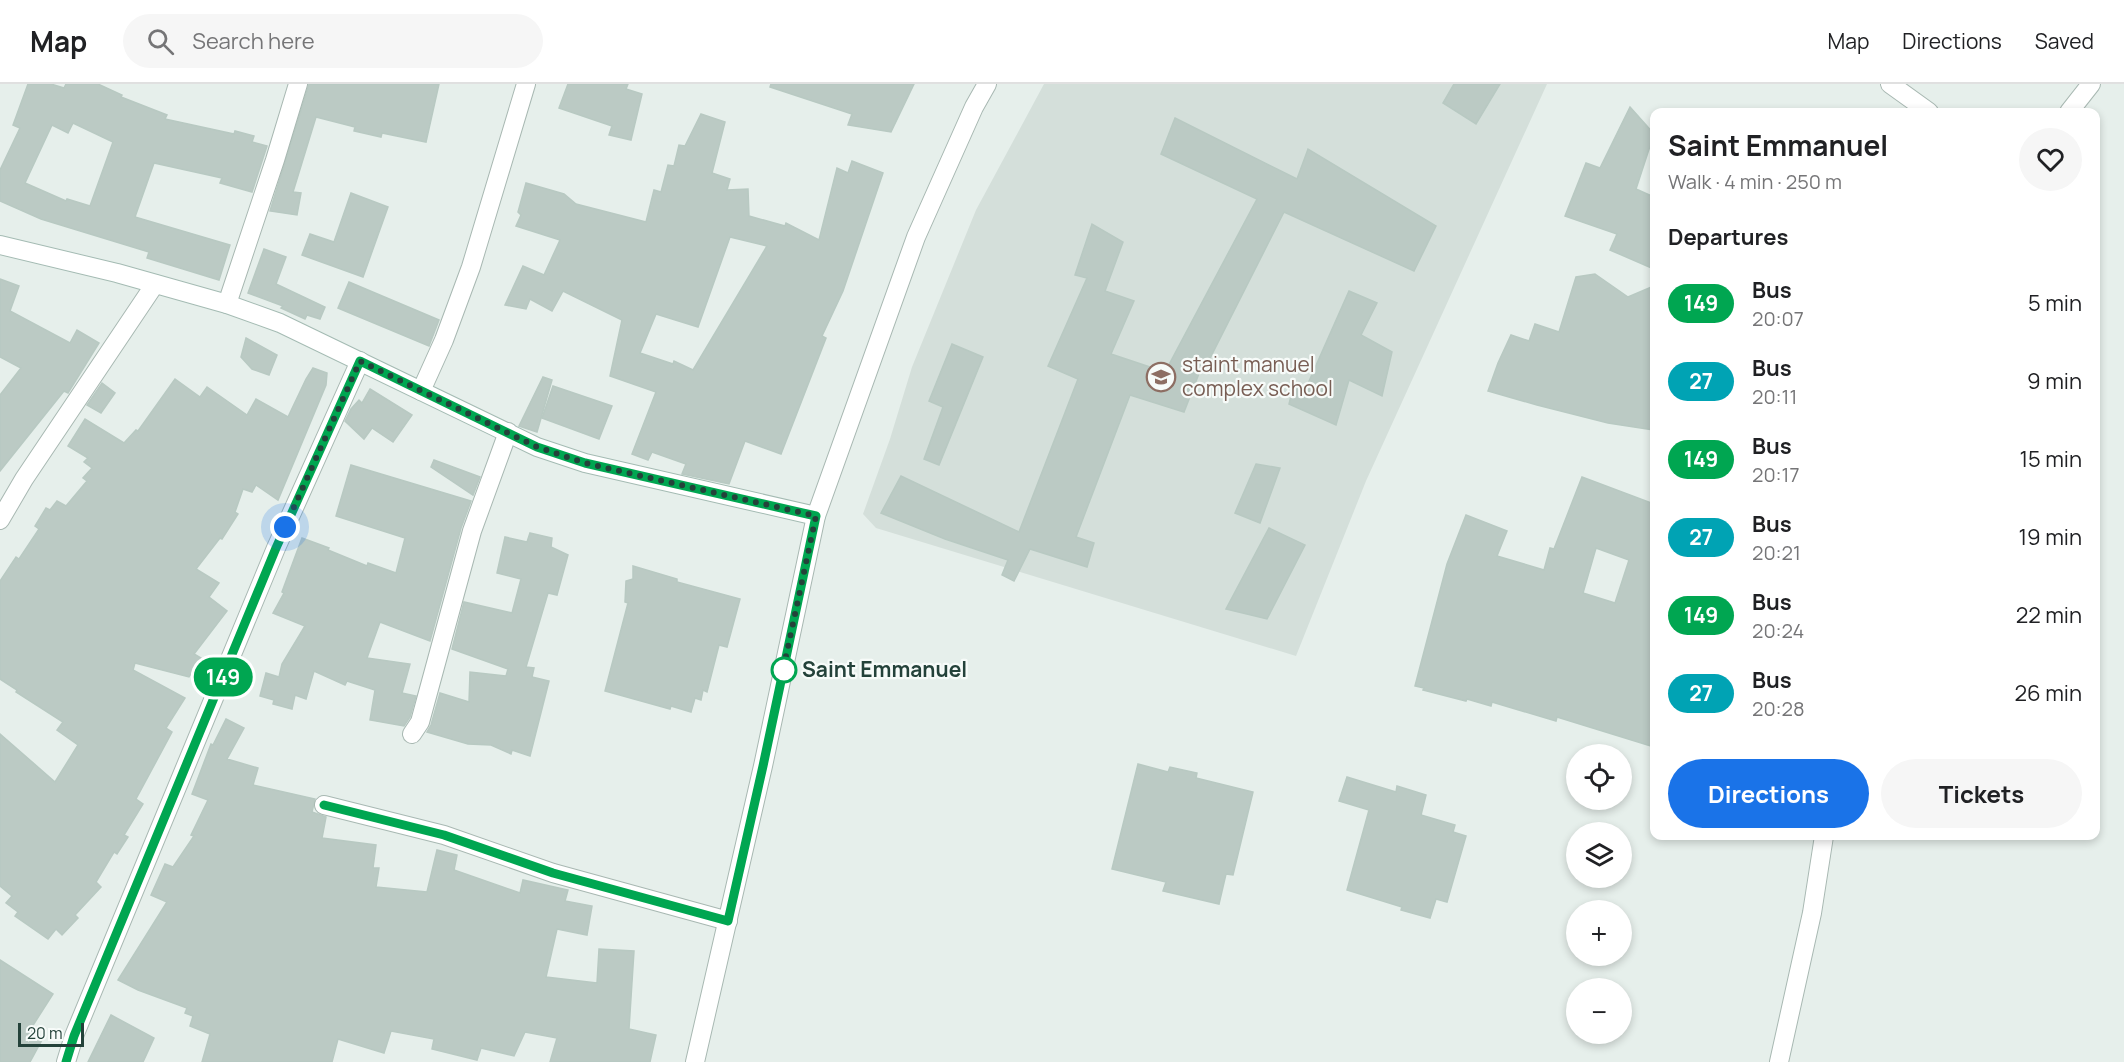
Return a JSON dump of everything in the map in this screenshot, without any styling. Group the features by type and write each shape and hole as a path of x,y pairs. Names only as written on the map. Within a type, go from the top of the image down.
{"street":[{"path":"227,304 275,160 297,84"},
{"path":"421,391 444,340 471,267 526,84"},
{"path":"695,1062 763,766 816,516 916,237 974,107 987,84"},
{"path":"1890,84 1923,108"},
{"path":"2072,108 2091,84"},
{"path":"0,244 227,304 280,323 537,447 585,463 816,516"},
{"path":"0,520 24,479 155,284"},
{"path":"66,1062 74,1036 276,548 360,361"},
{"path":"412,734 420,722 472,531 508,432"},
{"path":"324,805 444,835 553,873 728,921"},
{"path":"1779,1062 1812,913 1823,840"}],"shaded area":[{"name":"staint manuel complex school","path":"1044,84 1547,84 1366,481 1296,656 876,528 863,514 890,439 912,367 976,210"}],"building":[{"path":"28,84 51,84 64,88 66,84 98,84 122,95 121,97 167,115 165,119 254,136 252,142 267,146 252,192 220,183 222,178 154,163 135,217 230,245 219,280 147,258 149,252 41,219 0,201 0,170 20,128 13,125","holes":["73,123 113,142 90,206 67,199 66,201 25,183 52,125 68,133"]},
{"path":"309,84 439,84 426,142 382,133 381,137 354,131 355,127 316,117 293,192 301,193 297,215 270,211"},
{"path":"568,84 628,84 626,89 642,94 631,140 609,135 612,126 559,108"},
{"path":"771,84 914,84 891,132 848,125 852,114 770,87"},
{"path":"1454,84 1500,84 1476,124 1443,103"},
{"path":"1630,107 1650,130 1650,146 1636,189 1650,195 1650,267 1610,250 1617,234 1565,216 1586,163 1600,168"},
{"path":"701,114 725,122 712,173 730,179 727,190 748,189 749,216 785,226 786,223 819,240 837,168 848,173 852,161 883,173 843,291 822,336 826,338 781,454 745,441 729,484 682,474 686,464 652,452 648,460 632,454 656,392 610,376 622,320 563,291 552,311 530,299 526,309 505,305 523,266 544,275 560,240 516,226 521,215 518,212 526,183 564,194 576,204 646,222 654,190 661,192 668,165 674,166 679,145 685,146","holes":["730,237 767,246 693,370 674,361 673,364 640,353 656,314 698,327"]},
{"path":"1175,118 1297,179 1308,149 1436,226 1414,271 1284,212 1203,372 1200,371 1184,412 1130,395 1076,537 1094,543 1087,567 1030,549 1014,581 1002,575 1008,560 945,539 881,513 901,476 1019,532 1078,379 1048,366 1087,278 1075,275 1092,224 1123,242 1105,291 1134,301 1111,354 1165,372 1257,199 1161,154"},
{"path":"351,193 388,207 363,277 302,255 310,234 334,242"},
{"path":"264,249 286,257 276,284 325,307 320,319 307,315 305,319 281,308 283,306 248,293"},
{"path":"1595,274 1628,297 1650,288 1650,430 1608,423 1488,391 1511,335 1529,341 1535,324 1559,332 1576,277"},
{"path":"0,279 19,286 10,311 70,343 77,330 99,343 68,393 64,391 0,471 0,395 21,368 0,357"},
{"path":"349,282 439,320 429,346 338,308"},
{"path":"1349,291 1377,303 1361,335 1392,352 1382,396 1349,380 1336,425 1289,404 1294,384 1306,388"},
{"path":"246,338 277,355 269,375 252,369 241,357"},
{"path":"952,344 983,357 939,465 924,459 943,407 929,401"},
{"path":"313,368 327,373 326,385 278,500 256,485 252,492 243,489 235,512 238,514 222,539 220,538 196,569 219,583 209,597 227,611 194,654 201,658 189,677 135,663 133,670 185,698 166,728 172,732 136,799 143,804 124,835 128,837 117,854 114,852 96,882 101,887 75,915 78,918 62,935 56,929 48,939 15,916 18,912 6,903 12,896 0,886 0,734 55,782 78,745 57,730 63,722 0,679 0,581 16,557 19,559 39,529 35,526 46,508 50,510 57,501 66,506 87,481 83,478 92,468 84,462 88,458 68,446 85,419 124,443 136,430 138,431 175,379 200,397 207,387 247,415 256,399 288,417"},
{"path":"543,377 552,380 537,432 519,426"},
{"path":"102,383 115,393 101,413 87,405"},
{"path":"553,386 612,406 599,439 542,418"},
{"path":"370,389 412,415 393,442 372,428 364,439 345,421 351,409 359,400 362,403"},
{"path":"434,460 480,477 473,495 431,467"},
{"path":"1256,464 1280,468 1260,523 1235,513"},
{"path":"351,465 471,501 461,528 430,641 380,622 367,658 410,664 402,693 416,696 410,717 404,726 370,720 375,690 347,681 345,685 314,671 306,699 295,695 292,709 273,704 274,700 260,696 266,673 279,677 282,664 305,626 273,613 284,593 282,592 302,538 367,566 368,563 396,573 405,538 336,516"},
{"path":"1582,477 1650,502 1650,746 1557,717 1556,721 1492,702 1491,706 1467,699 1466,701 1415,686 1447,564 1466,515 1507,531 1497,556 1544,570 1550,548 1554,549","holes":["1596,548 1629,560 1615,603 1583,593"]},
{"path":"1269,528 1305,545 1267,619 1226,609"},
{"path":"530,533 552,538 551,547 568,555 557,595 548,593 526,667 534,668 532,677 549,681 530,756 512,750 511,754 491,745 468,744 427,732 440,693 469,702 470,672 506,676 508,669 452,649 464,602 512,613 521,579 497,573 505,537 527,542"},
{"path":"633,566 677,579 677,582 740,599 727,647 719,645 707,692 703,690 701,700 695,698 691,712 671,706 670,709 605,691 628,603 625,602 626,581 633,579"},
{"path":"226,719 244,728 227,759 258,768 253,785 315,799 312,812 326,817 322,838 376,845 373,868 379,868 376,887 427,892 437,850 457,855 454,870 520,893 523,880 568,890 565,901 592,906 587,935 557,929 546,977 597,983 599,949 634,951 629,1029 656,1035 650,1062 550,1062 557,1038 525,1032 514,1056 481,1048 477,1060 432,1049 434,1039 391,1031 384,1053 338,1039 332,1062 202,1062 210,1034 190,1026 193,1016 185,1013 187,1008 118,980 167,902 151,895 165,864 173,867 194,836 191,835 208,800 192,794 211,744 213,745"},
{"path":"1138,764 1168,772 1170,767 1197,773 1196,778 1253,792 1233,875 1226,874 1219,904 1163,891 1166,882 1112,869"},
{"path":"1347,777 1396,792 1397,786 1426,795 1421,815 1455,825 1453,832 1466,836 1447,902 1436,899 1430,918 1347,890 1369,810 1339,801"},
{"path":"0,960 53,994 30,1030 43,1038 30,1062 0,1062"},
{"path":"111,1015 154,1038 143,1062 88,1062"}],"bus line":[{"name":"149","path":"66,1062 74,1036 276,548 360,361 537,447 585,463 816,516 728,921 553,873 444,835 324,805"}],"place":[{"name":"staint manuel complex school","path":"1161,377"},
{"name":"Saint Emmanuel","path":"784,670"}],"route":[{"path":"285,527 360,361 537,447 585,463 816,516 782,675 784,670"}]}
